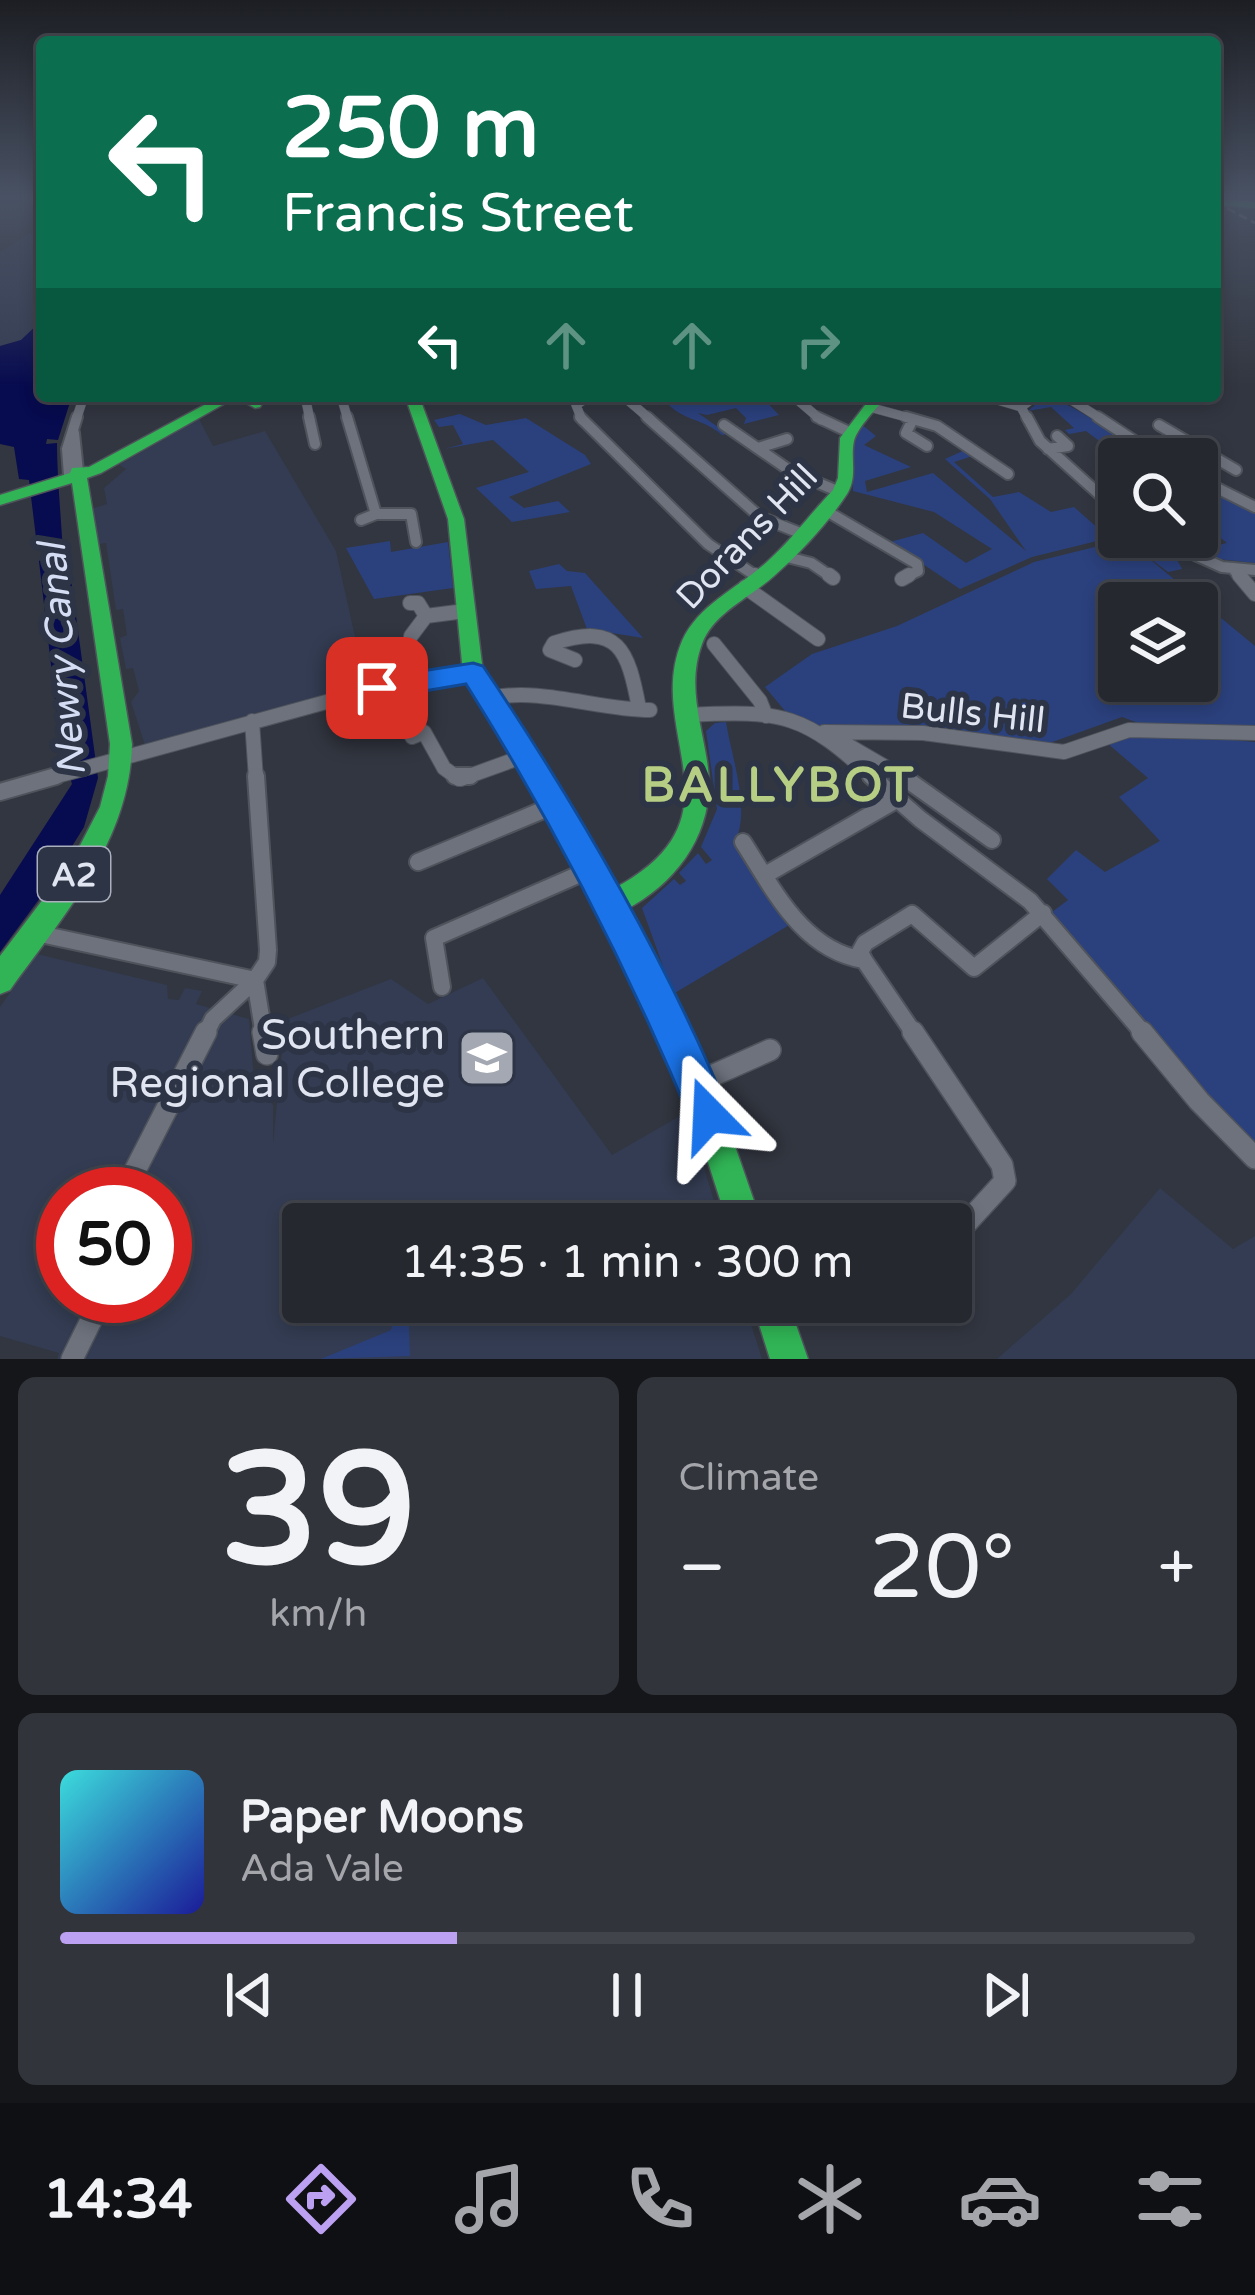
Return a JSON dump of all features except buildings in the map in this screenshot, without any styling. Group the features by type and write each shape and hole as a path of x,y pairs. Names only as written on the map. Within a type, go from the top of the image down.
{"main road":[{"path":"0,496 73,474 240,402"},
{"path":"414,402 456,519 473,673 527,755 609,904 698,1082 738,1203"},
{"name":"Dorans Hill","path":"609,904 633,893 667,866 696,825 703,775 683,677 693,640 709,615 783,556 840,491 846,478 850,432 874,402"},
{"path":"73,474 107,460"},
{"name":"A2","path":"0,980 110,820 113,761 73,474"},
{"path":"777,1323 789,1359"}],"street":[{"path":"73,474 83,402"},
{"path":"306,402 315,444"},
{"path":"343,402 376,514"},
{"path":"581,402 576,405 581,418 708,544 818,639"},
{"path":"630,402 760,517 800,533"},
{"path":"800,402 825,424 850,432"},
{"path":"874,402 949,432 1008,474"},
{"path":"1004,402 1021,407 1048,449 1098,493"},
{"path":"1021,407 1028,402"},
{"path":"1074,402 1130,438"},
{"path":"913,418 907,433 927,446"},
{"path":"1159,424 1183,438"},
{"path":"724,425 792,472 840,491"},
{"path":"1048,449 1069,446 1057,436"},
{"path":"758,448 787,439"},
{"path":"1218,457 1235,466"},
{"path":"1218,488 1255,507"},
{"path":"823,509 917,563 917,572 902,579"},
{"path":"361,520 376,514 410,514 416,542"},
{"path":"783,556 811,563 832,578"},
{"path":"1205,558 1234,570 1255,570"},
{"path":"1234,570 1255,594"},
{"path":"410,603 418,603 426,616"},
{"path":"411,636 426,616 465,611"},
{"path":"491,698 509,694 615,710 645,709 629,654 620,644 590,633 554,643 550,650 574,660"},
{"path":"714,644 720,660 766,716"},
{"path":"0,792 377,688 473,673"},
{"path":"688,715 791,718 881,762 992,840"},
{"path":"137,1167 213,1018 255,980 267,962 252,721"},
{"name":"Bulls Hill","path":"824,732 923,733 1064,752 1129,730 1255,733"},
{"path":"412,736 424,732 444,768 460,780 527,755"},
{"path":"824,732 896,800 1043,914 1180,1084 1255,1158"},
{"path":"765,874 896,800"},
{"path":"418,862 555,805"},
{"path":"742,842 793,914 832,955 864,960"},
{"path":"442,986 434,938 589,870"},
{"path":"972,1219 1005,1181 1003,1165 860,952 865,943 912,914 974,968 1043,914"},
{"path":"34,932 255,980"},
{"path":"255,980 267,1054"},
{"path":"698,1082 770,1051"},
{"path":"72,1359 90,1323"}],"shaded area":[{"path":"0,260 36,260 36,326 21,340 0,346"},
{"path":"767,402 779,415 744,424 746,418 736,408 698,413 728,434 722,435 668,404"},
{"path":"1038,402 1059,402 1122,438 1098,440 1086,431 1069,434 1065,430 1074,428 1051,407 1028,411"},
{"path":"460,414 486,425 526,418 585,455 591,464 509,497 524,508 558,501 570,512 512,522 476,488 529,472 493,440 444,449 463,444 453,425 439,427 434,420"},
{"path":"199,419 213,446 265,431 336,551 363,673 349,689 145,745 131,702 139,691 133,668 126,669 120,638 127,635 123,609 116,610 106,543 99,544 91,509 107,504 104,488 126,469 119,465"},
{"path":"861,424 876,436 864,445 911,467 865,481 867,492 933,473 1026,551 990,499 945,459 967,449 973,456 954,462 993,497 1019,492 1051,512 1074,507 1098,528 1098,541 1032,557 960,589 890,542 923,533 966,563 992,549 934,512 853,491 851,446"},
{"path":"1218,494 1255,512 1255,563 1209,558 1218,558 1218,545 1227,543 1218,536"},
{"path":"390,541 391,552 448,542 453,588 374,599 346,548"},
{"path":"1098,546 1098,558 1148,558 1177,582 1098,582 1098,702 1218,702 1218,615 1255,646 1255,733 1144,725 1122,717 1044,745 948,728 824,732 791,718 765,687 812,654 897,626 1034,562"},
{"path":"1150,558 1174,558 1182,569 1168,572"},
{"path":"559,564 567,571 585,573 643,638 587,629 571,586 536,589 529,571"},
{"path":"726,722 741,800 734,843 791,924 673,994 642,908 674,879 680,885 686,881 679,873 698,853 706,864 712,860 701,847 717,809 706,731 715,723"},
{"path":"1149,733 1255,742 1255,1149 1099,977 1052,912 1068,900 1047,879 1076,850 1105,872 1160,841 1119,797 1148,778 1107,743"},
{"path":"37,954 167,985 168,999 179,1000 185,988 202,991 196,1004 249,1019 254,1080 273,1105 273,1144 285,1020 391,979 428,1004 483,978 612,1155 687,1112 715,1203 282,1203 282,1323 751,1323 762,1359 57,1359 59,1353 0,1336 0,1007"},
{"path":"1160,1188 1233,1249 1255,1236 1255,1359 997,1359 1071,1294"},
{"path":"393,1323 409,1323 410,1356 321,1359 391,1330"}],"water":[{"name":"Newry Canal","path":"36,326 36,402 70,402 58,440 47,439 46,444 57,443 63,553 68,557 98,778 84,827 0,952 0,895 72,784 60,743 39,561 47,556 45,546 37,546 29,480 19,479 14,447 0,444 0,346 21,340"}],"traffic: fast":[{"path":"0,500 95,470 220,402"},
{"path":"414,402 456,519 473,673 527,755 663,1006 698,1082 738,1203"},
{"path":"609,904 640,888 666,866 693,819 697,767 684,694 692,642 707,619 781,559 840,492 846,478 847,438 874,402"},
{"path":"0,980 81,869 112,807 120,776 121,744 78,471"},
{"path":"777,1323 789,1359"}],"place":[{"name":"Southern Regional College","path":"487,1058"}],"district":[{"name":"BALLYBOT","path":"779,784"}],"route":[{"path":"377,688 473,673 527,755 609,904 663,1006 709,1115"}]}
